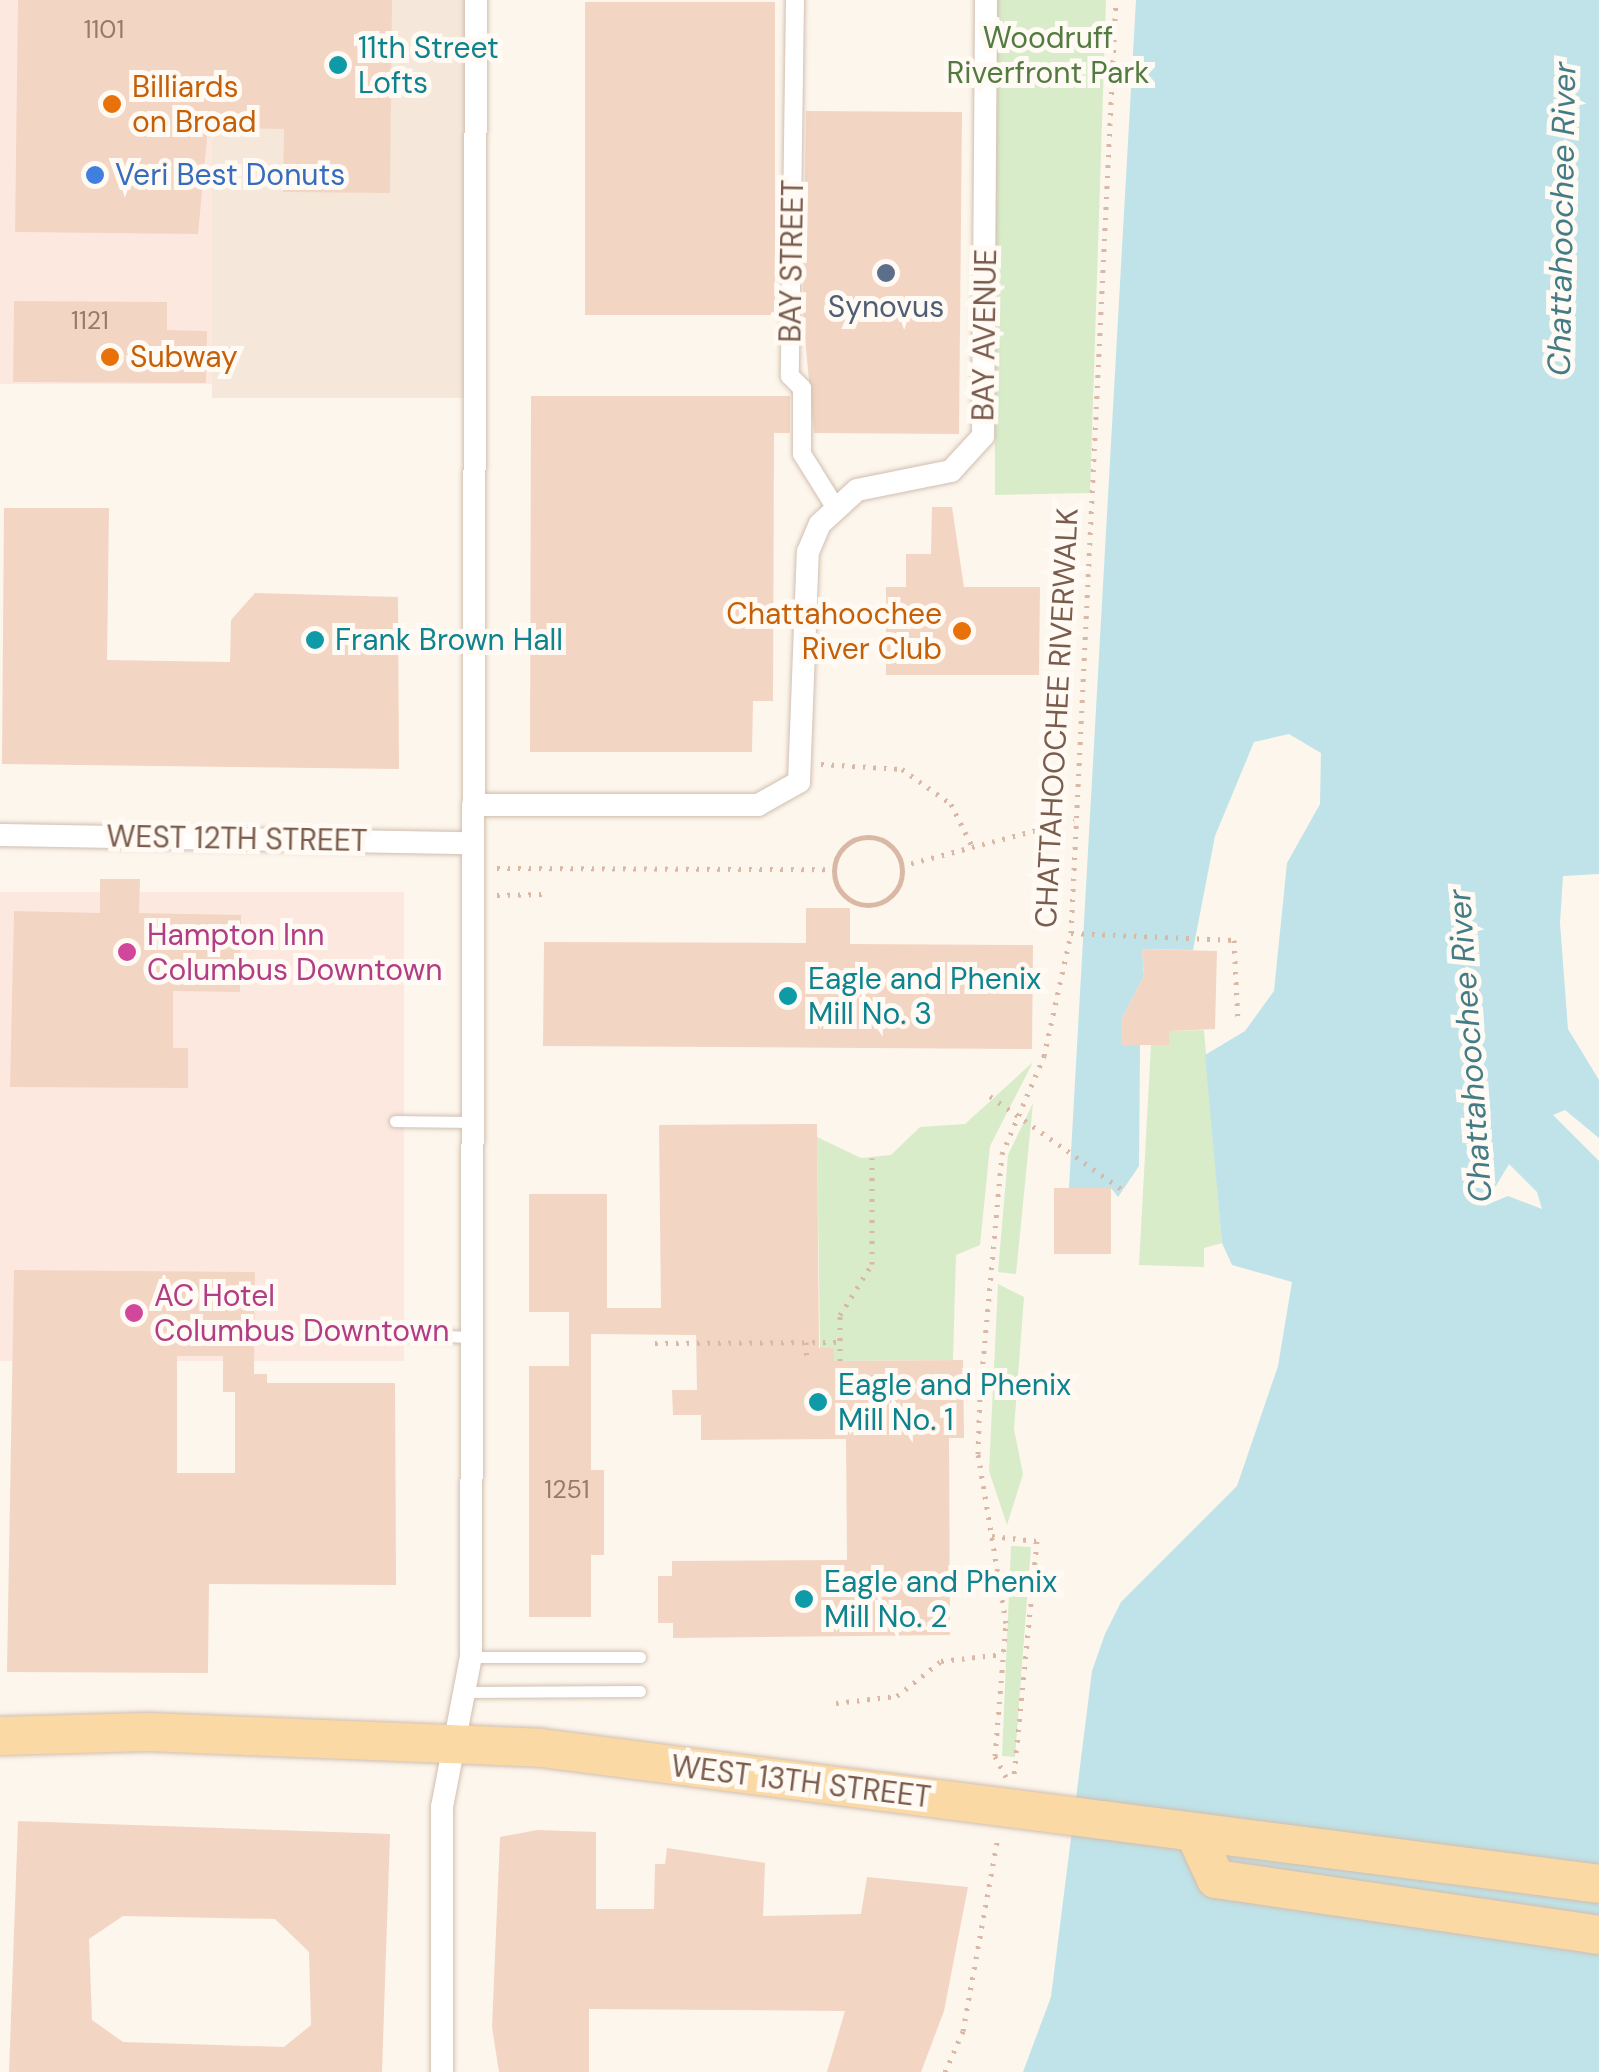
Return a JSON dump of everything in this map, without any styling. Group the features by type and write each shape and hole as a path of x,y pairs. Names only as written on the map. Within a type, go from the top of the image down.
{"main road":[{"name":"WEST 13TH STREET","path":"0,1736 147,1732 541,1748 1599,1884"},
{"path":"1194,1832 1216,1878 1599,1934"}],"street":[{"path":"442,2072 442,1807 458,1692 470,1657 476,0"},
{"name":"BAY STREET","path":"795,0 790,376 802,388 802,454 835,507"},
{"name":"BAY AVENUE","path":"835,507 884,482 950,471 983,436 986,0"},
{"path":"473,806 758,806 789,795 805,764 808,552 835,507"},
{"name":"WEST 12TH STREET","path":"0,835 473,842"}],"lane":[{"path":"396,1121 470,1122"},
{"path":"395,1334 471,1337"},
{"path":"470,1657 640,1657"},
{"path":"458,1692 640,1691"}],"path":[{"name":"CHATTAHOOCHEE RIVERWALK","path":"1004,1799 1008,1781 995,1756 1004,1654 992,1536 978,1454 996,1190 1044,1056 1071,933 1116,0"},
{"path":"805,764 902,769 951,804 970,844"},
{"path":"901,866 970,844 1074,820"},
{"path":"862,838 885,842 901,866 895,891 867,905 840,890 834,870 842,848 862,838"},
{"path":"473,868 834,870"},
{"path":"472,895 544,894"},
{"path":"1071,933 1234,940 1238,1023"},
{"path":"990,1096 1123,1190"},
{"path":"840,1361 844,1305 872,1264 872,1158"},
{"path":"806,1342 807,1362"},
{"path":"655,1344 839,1342"},
{"path":"992,1536 1037,1541 1017,1774 1008,1781"},
{"path":"836,1702 897,1696 940,1661 1004,1654"},
{"path":"945,2072 981,1949 1001,1818"}],"shaded area":[{"path":"0,0 212,0 212,384 0,384"},
{"path":"212,0 477,0 477,398 212,398"},
{"path":"0,892 404,892 404,1361 0,1361"}],"green space":[{"name":"Woodruff Riverfront Park","path":"993,0 1106,0 1090,493 995,495"},
{"path":"1204,1030 1222,1243 1204,1248 1204,1267 1139,1265 1151,1045 1169,1045 1169,1031"},
{"path":"1033,1062 990,1146 980,1245 956,1255 953,1360 834,1361 834,1348 820,1348 817,1137 861,1158 891,1155 920,1127 965,1124"},
{"path":"1033,1103 1016,1274 998,1272 1008,1155"},
{"path":"998,1284 1024,1297 1014,1429 1023,1474 1007,1525 989,1471"},
{"path":"1011,1546 1031,1547 1015,1757 1002,1756"}],"water":[{"name":"Chattahoochee River","path":"1136,0 1599,0 1599,874 1563,876 1560,923 1568,1029 1599,1080 1599,1138 1565,1110 1553,1115 1599,1161 1599,2072 1023,2072 1051,1997 1092,1671 1105,1634 1121,1602 1237,1486 1278,1366 1292,1282 1232,1265 1222,1243 1205,1055 1245,1031 1274,991 1287,863 1320,804 1321,753 1289,734 1254,742 1215,836 1193,950 1142,949 1144,976 1121,1020 1121,1045 1140,1045 1139,1166 1118,1197 1111,1188 1069,1188","holes":["1509,1164 1537,1192 1542,1209 1508,1196 1484,1206"]}],"building":[{"path":"18,0 392,0 390,193 283,192 284,129 208,128 198,234 15,232"},
{"path":"585,2 775,2 775,315 585,315"},
{"name":"Synovus","path":"806,111 962,112 959,434 814,433 803,317"},
{"name":"Subway","path":"14,301 167,302 167,330 207,331 206,383 13,382"},
{"path":"531,396 790,396 790,433 774,433 773,701 753,701 752,752 530,752"},
{"name":"Chattahoochee River Club","path":"932,507 952,507 964,587 1040,587 1039,675 886,675 886,587 906,587 906,554 931,554"},
{"name":"Frank Brown Hall","path":"4,508 109,508 107,660 230,662 231,620 255,593 398,597 399,769 2,764"},
{"path":"100,879 140,879 139,913 241,915 240,992 173,991 173,1048 188,1048 188,1088 10,1087 14,911 100,913"},
{"name":"Eagle and Phenix Mill No. 3","path":"806,908 850,908 850,944 1033,945 1032,1049 543,1046 544,942 806,943"},
{"path":"1142,949 1217,951 1215,1029 1169,1031 1169,1045 1121,1045 1121,1020 1144,976"},
{"path":"817,1124 819,1348 834,1348 834,1361 963,1360 964,1438 949,1438 950,1635 673,1638 673,1623 658,1623 658,1576 672,1576 672,1561 847,1560 846,1439 701,1440 701,1415 673,1415 672,1390 697,1390 696,1335 591,1334 591,1470 604,1470 604,1555 591,1555 591,1617 529,1617 529,1366 569,1366 569,1312 529,1312 529,1194 607,1194 607,1308 661,1308 659,1125"},
{"path":"1054,1188 1111,1188 1111,1254 1054,1254"},
{"path":"14,1270 255,1272 254,1374 267,1374 267,1383 395,1383 396,1585 209,1584 208,1673 7,1672","holes":["177,1356 223,1356 223,1392 235,1392 235,1473 177,1473"]},
{"path":"18,1821 390,1834 382,2072 9,2072","holes":["123,1916 275,1919 309,1952 311,2025 284,2047 123,2042 92,2020 89,1939"]},
{"path":"537,1830 596,1832 596,1909 654,1909 655,1864 665,1864 667,1848 765,1863 763,1916 861,1914 867,1877 968,1887 944,2011 921,2072 827,2072 845,2011 589,2009 589,2072 499,2072 492,2027 500,1837"}],"place":[{"name":"11th Street Lofts","path":"338,65"},
{"name":"Billiards on Broad","path":"112,104"},
{"name":"Veri Best Donuts","path":"95,175"},
{"name":"Synovus","path":"886,273"},
{"name":"Subway","path":"110,357"},
{"name":"Chattahoochee River Club","path":"962,631"},
{"name":"Frank Brown Hall","path":"315,640"},
{"name":"Hampton Inn Columbus Downtown","path":"127,952"},
{"name":"Eagle and Phenix Mill No. 3","path":"788,996"},
{"name":"AC Hotel Columbus Downtown","path":"134,1313"},
{"name":"Eagle and Phenix Mill No. 1","path":"818,1402"},
{"name":"Eagle and Phenix Mill No. 2","path":"804,1599"}]}
